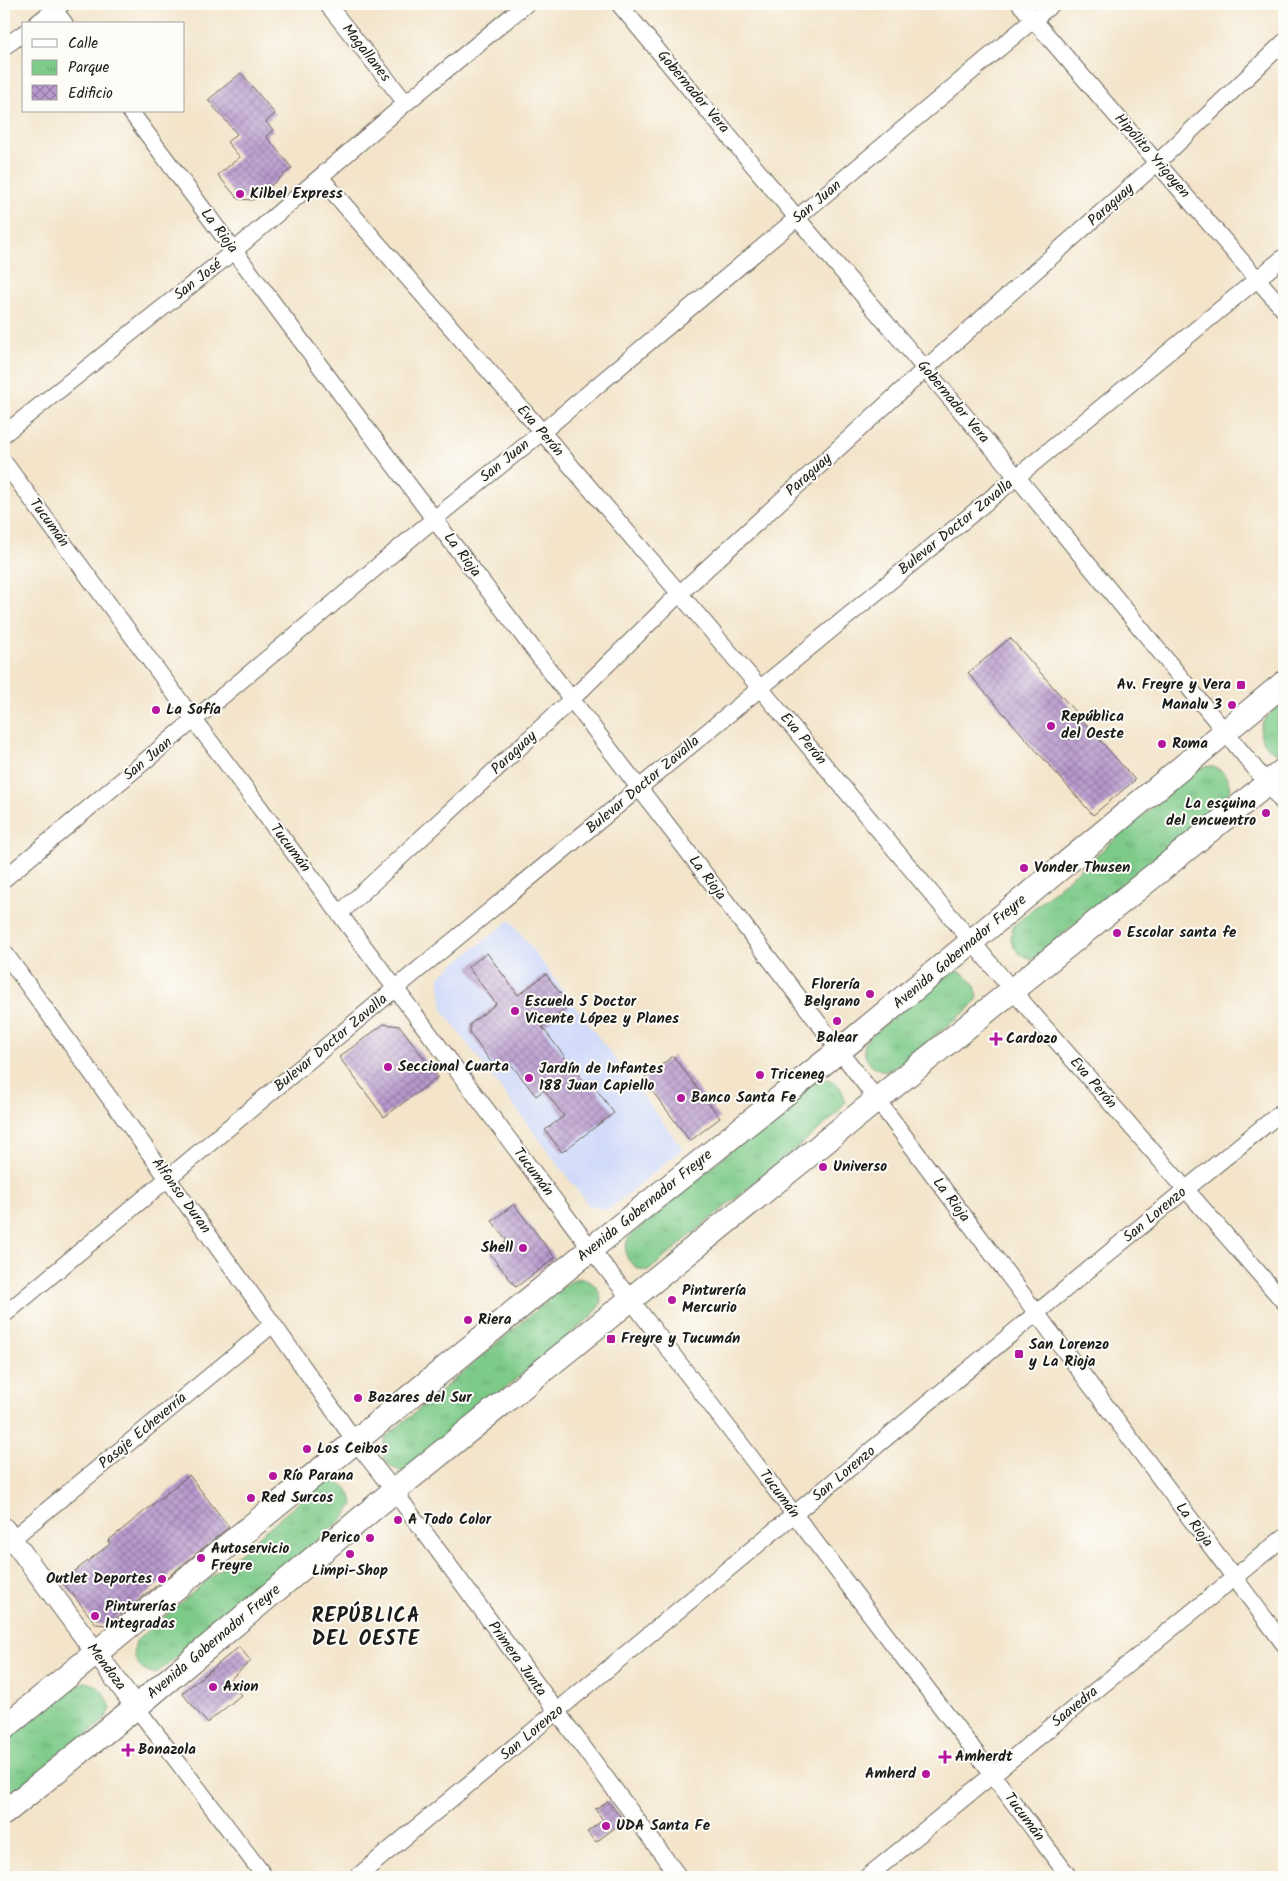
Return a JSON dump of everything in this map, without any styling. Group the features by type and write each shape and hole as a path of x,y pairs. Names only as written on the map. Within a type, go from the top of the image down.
{"main road":[{"name":"Avenida Gobernador Freyre","path":"4,1728 591,1249 839,1052 1284,683"},
{"name":"Avenida Gobernador Freyre","path":"4,1813 136,1707 394,1491 1276,777"}],"street":[{"name":"Magallanes","path":"327,4 406,103"},
{"name":"San José","path":"4,434 234,252 406,103 526,4"},
{"name":"Gobernador Vera","path":"619,4 797,218 1017,477 1225,731 1276,777 1284,804"},
{"name":"Hipólito Yrigoyen","path":"1020,4 1284,310"},
{"name":"San Juan","path":"4,879 434,519 542,432 1052,4"},
{"path":"38,22 56,6 64,22"},
{"path":"4,47 22,34"},
{"name":"Paraguay","path":"340,914 572,699 679,594 926,369 1158,162 1284,42"},
{"name":"La Rioja","path":"131,112 434,519 878,1101 1284,1644"},
{"name":"Eva Perón","path":"320,177 542,432 760,688 1013,991 1284,1302"},
{"name":"Bulevar Doctor Zavalla","path":"4,1315 396,988 1284,257"},
{"name":"Tucumán","path":"4,462 194,720 591,1249 1069,1877"},
{"name":"Alfonso Duran","path":"4,952 273,1324 355,1441"},
{"name":"San Lorenzo","path":"357,1877 794,1516 1186,1188 1284,1110"},
{"name":"Pasaje Echeverría","path":"8,1533 273,1324"},
{"name":"Primera Junta","path":"355,1441 679,1877"},
{"name":"Mendoza","path":"8,1533 95,1653 265,1877"},
{"name":"Saavedra","path":"867,1877 1284,1537"}],"shaded area":[{"path":"510,920 683,1149 608,1210 589,1206 443,1011 439,976"}],"green space":[{"path":"1284,702 1284,752 1282,754 1273,751 1267,746 1263,741 1261,729 1262,723"},
{"path":"1206,766 1220,770 1228,780 1230,790 1221,803 1033,959 1021,955 1017,951 1011,937 1014,925 1195,771"},
{"path":"958,971 970,979 976,988 978,998 970,1008 896,1067 886,1072 871,1064 864,1052 865,1041 943,976"},
{"path":"820,1078 834,1082 842,1092 845,1102 835,1116 648,1271 631,1263 626,1254 626,1243 629,1237 810,1083"},
{"path":"577,1278 587,1280 599,1292 602,1302 592,1316 404,1472 388,1464 382,1449 386,1437 567,1284"},
{"path":"329,1481 343,1485 351,1495 353,1505 344,1518 156,1674 144,1670 140,1666 134,1652 137,1640 318,1486"},
{"path":"84,1682 98,1687 107,1699 111,1709 105,1720 4,1800 4,1743 73,1687"}],"building":[{"path":"241,73 275,114 266,122 273,130 266,136 292,168 253,200 238,199 218,175 240,157 227,142 237,134 208,100"},
{"name":"República del Oeste","path":"1010,638 1135,780 1093,815 968,673"},
{"path":"487,953 518,995 546,974 570,1006 542,1027 590,1090 594,1086 614,1113 562,1152 545,1130 564,1116 544,1090 536,1096 510,1063 498,1071 470,1034 470,1024 496,1004 468,967"},
{"name":"Seccional Cuarta","path":"384,1024 400,1026 438,1077 384,1117 339,1057"},
{"name":"Banco Santa Fe","path":"673,1056 720,1118 690,1141 643,1079"},
{"name":"Shell","path":"514,1204 555,1258 516,1287 490,1254 507,1241 492,1221"},
{"path":"189,1475 229,1527 108,1625 96,1624 62,1581 110,1544 108,1541"},
{"name":"Axion","path":"239,1647 251,1661 229,1680 241,1695 207,1723 182,1693"},
{"name":"UDA Santa Fe","path":"608,1801 624,1821 596,1842 587,1832 603,1820 595,1809"}],"place":[{"name":"Kilbel Express","path":"240,194"},
{"name":"Av. Freyre y Vera","path":"1241,685"},
{"name":"Manalu 3","path":"1232,705"},
{"name":"La Sofía","path":"156,710"},
{"name":"República del Oeste","path":"1051,726"},
{"name":"Roma","path":"1162,744"},
{"name":"La esquina del encuentro","path":"1266,813"},
{"name":"Vonder Thusen","path":"1024,868"},
{"name":"Escolar santa fe","path":"1117,933"},
{"name":"Florería Belgrano","path":"870,994"},
{"name":"Escuela 5 Doctor Vicente López y Planes","path":"515,1011"},
{"name":"Balear","path":"837,1021"},
{"name":"Cardozo","path":"996,1039"},
{"name":"Seccional Cuarta","path":"388,1067"},
{"name":"Triceneg","path":"760,1075"},
{"name":"Jardín de Infantes 188 Juan Capiello","path":"529,1078"},
{"name":"Banco Santa Fe","path":"681,1098"},
{"name":"Universo","path":"823,1167"},
{"name":"Shell","path":"523,1248"},
{"name":"Pinturería Mercurio","path":"672,1300"},
{"name":"Riera","path":"468,1320"},
{"name":"Freyre y Tucumán","path":"611,1339"},
{"name":"San Lorenzo y La Rioja","path":"1019,1354"},
{"name":"Bazares del Sur","path":"358,1398"},
{"name":"Los Ceibos","path":"307,1449"},
{"name":"Río Parana","path":"273,1476"},
{"name":"Red Surcos","path":"251,1498"},
{"name":"A Todo Color","path":"398,1520"},
{"name":"Perico","path":"370,1538"},
{"name":"Limpi-Shop","path":"350,1554"},
{"name":"Autoservicio Freyre","path":"201,1558"},
{"name":"Outlet Deportes","path":"162,1579"},
{"name":"Pinturerías Integradas","path":"95,1616"},
{"name":"Axion","path":"213,1687"},
{"name":"Bonazola","path":"128,1750"},
{"name":"Amherdt","path":"945,1757"},
{"name":"Amherd","path":"926,1774"},
{"name":"UDA Santa Fe","path":"606,1826"}],"district":[{"name":"REPÚBLICA DEL OESTE","path":"366,1628"}]}
